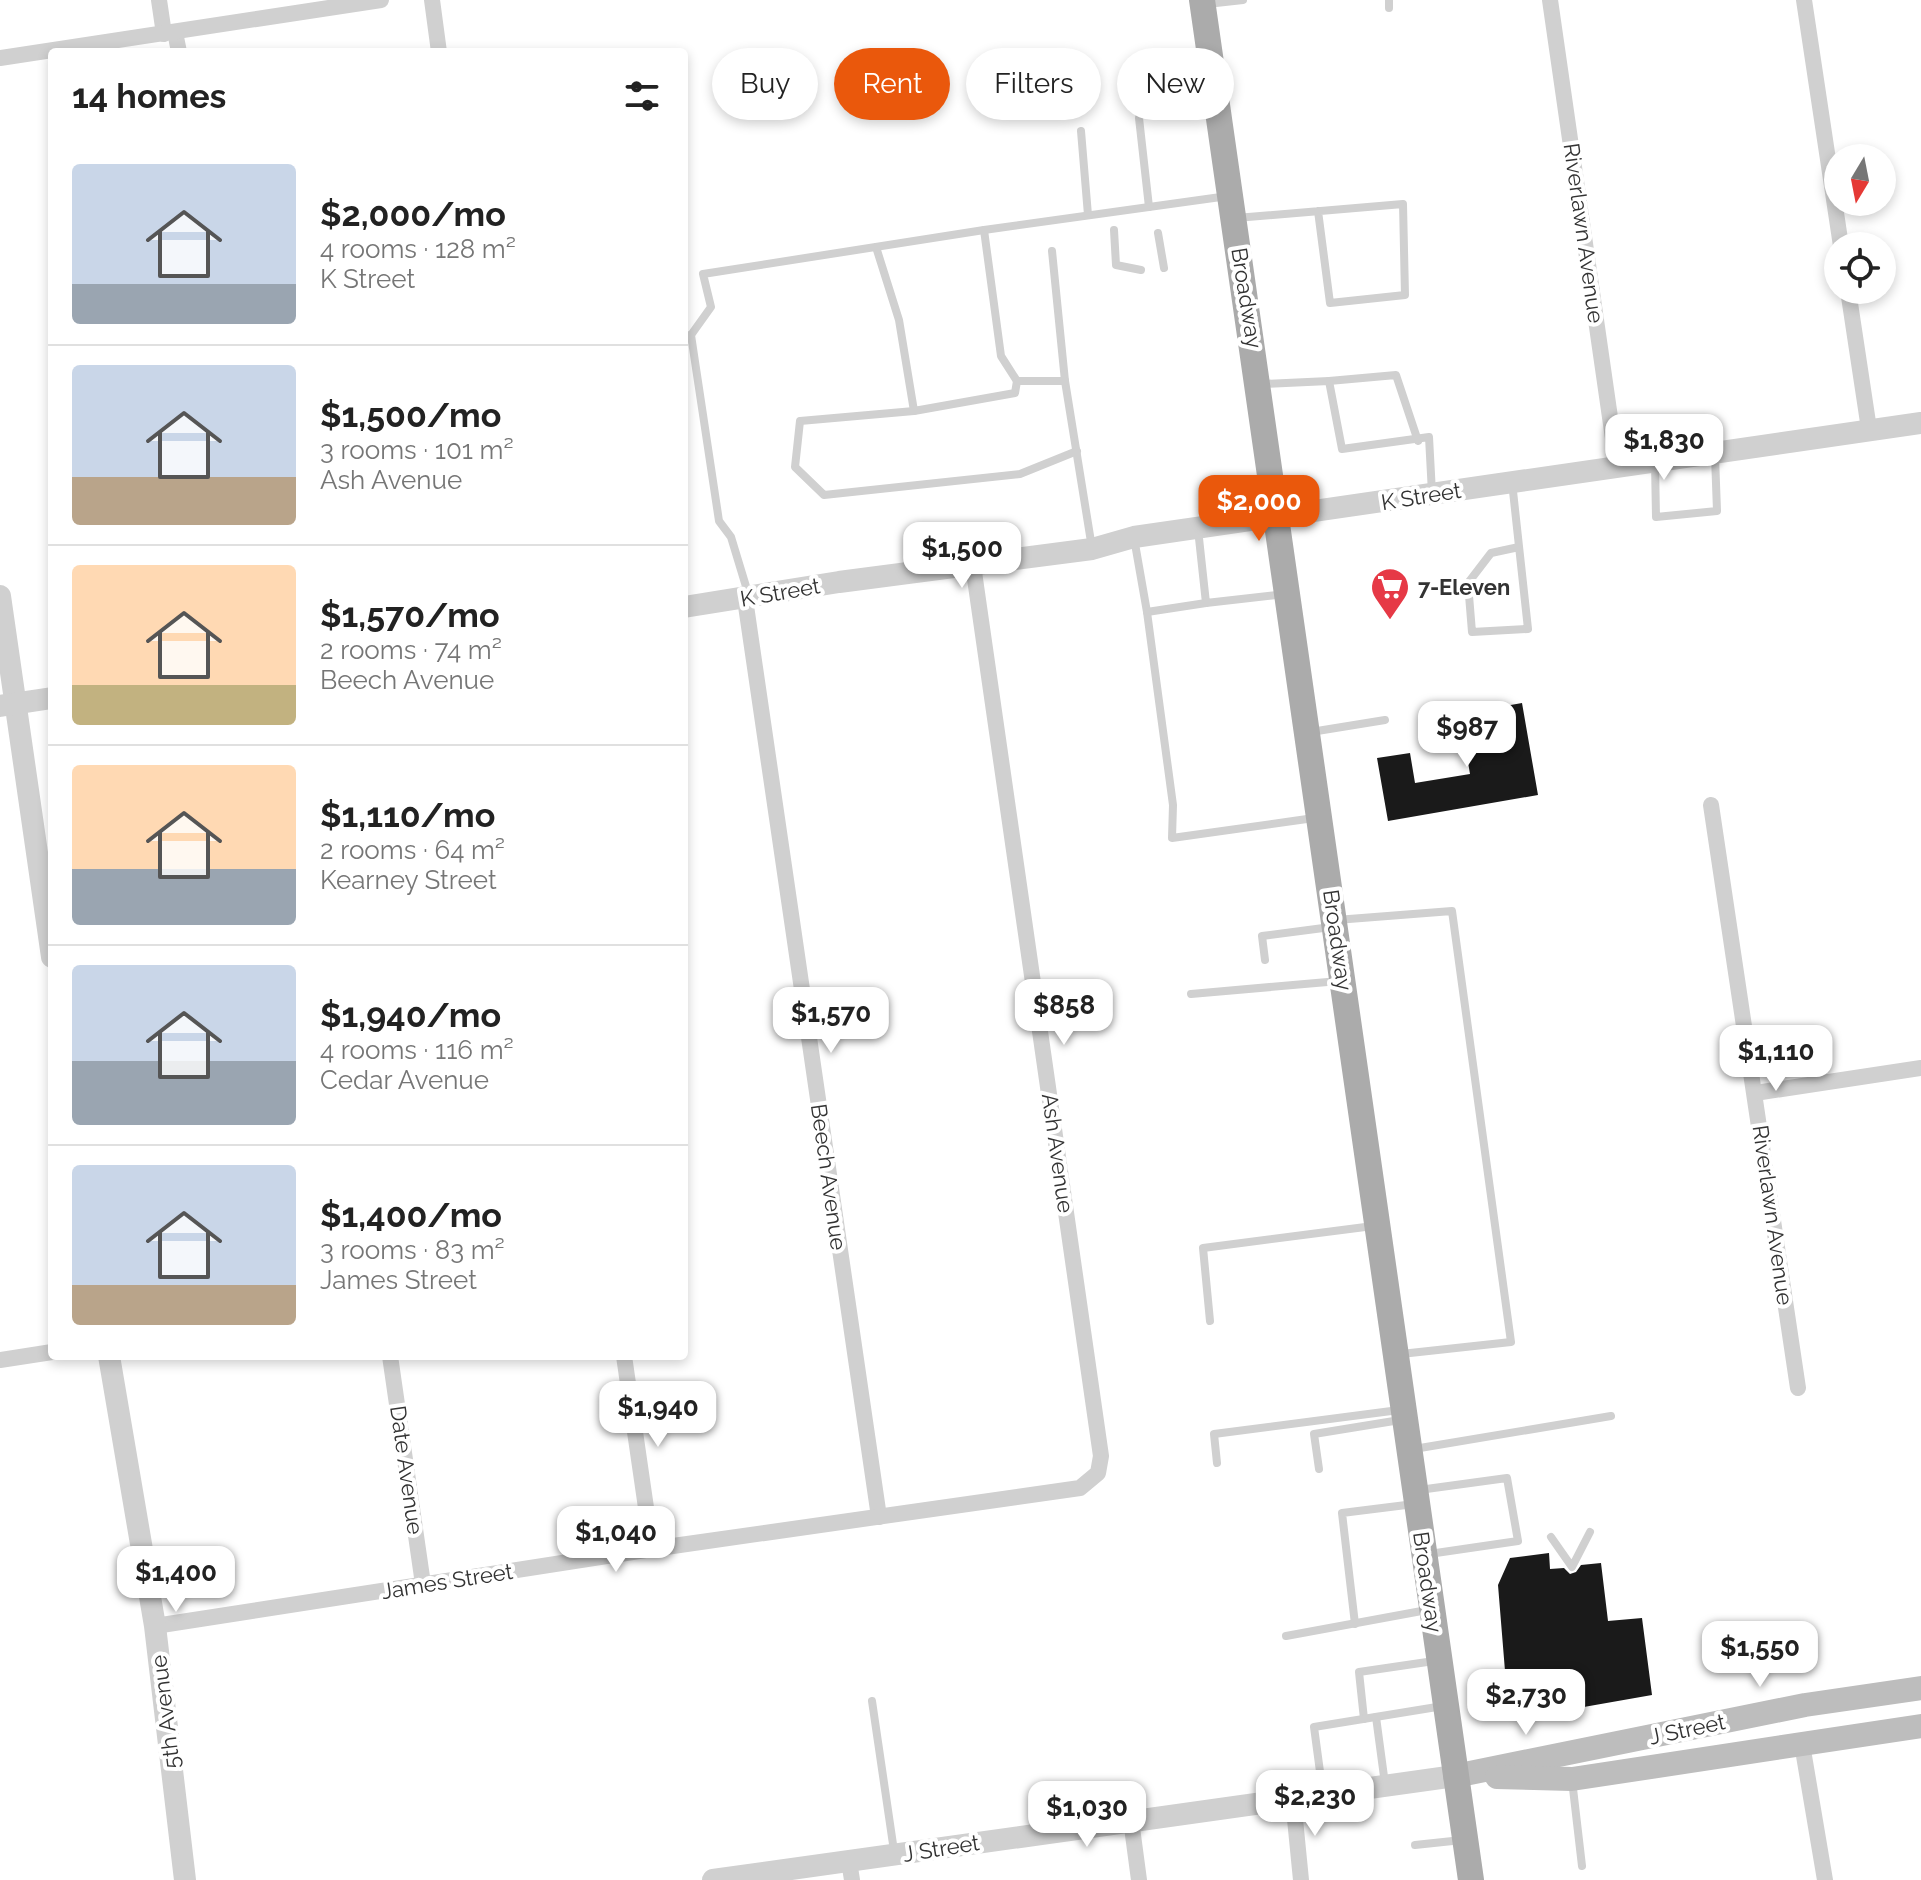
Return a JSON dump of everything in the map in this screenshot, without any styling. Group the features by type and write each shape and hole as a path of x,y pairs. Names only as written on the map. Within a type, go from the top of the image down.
{"main road":[{"name":"Broadway","path":"1202,2 1260,384 1471,1880"},
{"name":"J Street","path":"1455,1776 1805,1705 1921,1688"},
{"name":"J Street","path":"1455,1776 1572,1779 1921,1726"}],"street":[{"path":"159,0 177,48"},
{"path":"68,48 381,0"},
{"path":"432,0 438,48"},
{"name":"Riverlawn Avenue","path":"1550,0 1617,466"},
{"path":"1804,0 1839,232"},
{"path":"0,58 48,51"},
{"path":"1850,304 1869,429"},
{"name":"K Street","path":"688,606 1092,549 1134,537 1715,451 1869,429 1921,425"},
{"name":"Ash Avenue","path":"973,565 1101,1456 1092,1480 1072,1489"},
{"path":"0,596 8,705 48,934"},
{"name":"Beech Avenue","path":"747,598 879,1517"},
{"path":"8,705 48,699"},
{"name":"Riverlawn Avenue","path":"1711,805 1798,1388"},
{"path":"1755,1093 1787,1085 1921,1068"},
{"path":"0,1360 48,1353"},
{"name":"5th Avenue","path":"110,1360 155,1626 185,1880"},
{"name":"Date Avenue","path":"391,1360 423,1584"},
{"path":"625,1360 652,1549"},
{"name":"James Street","path":"155,1626 652,1549 1072,1489"},
{"path":"1802,1744 1825,1880"},
{"name":"J Street","path":"713,1880 850,1871 895,1856 1455,1776"},
{"path":"1293,1799 1301,1880"},
{"path":"1131,1820 1139,1880"}],"lane":[{"path":"1202,2 1243,0"},
{"path":"1139,120 1149,207"},
{"path":"1081,131 1088,215"},
{"path":"747,598 731,537 719,521 688,336 711,307 703,274 1149,207 1318,211 1403,204 1405,295 1330,303 1318,211"},
{"path":"984,230 1001,356 1017,381 1015,393 914,411 800,421 795,467 824,495 1020,474 1077,451"},
{"path":"1114,230 1116,265 1141,270"},
{"path":"1158,233 1164,268"},
{"path":"876,247 899,320 914,411"},
{"path":"1052,251 1065,381 1092,549"},
{"path":"1260,384 1396,375 1418,441"},
{"path":"1017,381 1065,381"},
{"path":"1329,381 1342,449 1418,441 1429,437 1432,494"},
{"path":"1654,460 1656,517 1717,511 1715,451"},
{"path":"1512,482 1528,629 1472,632 1468,583 1491,553 1519,547"},
{"path":"1198,528 1206,603"},
{"path":"1134,537 1173,805 1172,838 1321,817"},
{"path":"1147,612 1289,594"},
{"path":"1309,732 1385,720"},
{"path":"1265,960 1262,936 1452,911 1511,1342 1396,1355"},
{"path":"1191,994 1343,980"},
{"path":"1210,1321 1203,1248 1378,1226"},
{"path":"1217,1463 1214,1434 1404,1415"},
{"path":"1319,1469 1314,1434 1404,1415"},
{"path":"1409,1450 1611,1416"},
{"path":"1355,1624 1342,1513 1507,1478 1518,1541 1424,1555"},
{"path":"1551,1537 1572,1567 1590,1532"},
{"path":"1286,1636 1432,1610"},
{"path":"1364,1719 1359,1672 1439,1660"},
{"path":"872,1701 895,1856"},
{"path":"1323,1795 1314,1727 1445,1706"},
{"path":"1376,1717 1385,1785"},
{"path":"1572,1779 1582,1866"},
{"path":"1415,1845 1465,1840"}],"building":[{"path":"1522,703 1538,795 1388,821 1377,758 1410,753 1415,783 1470,774 1460,714"},
{"path":"1549,1553 1550,1569 1564,1568 1570,1574 1581,1565 1601,1563 1608,1621 1642,1618 1652,1695 1509,1720 1498,1585 1510,1558"}],"place":[{"name":"7-Eleven","path":"1390,621"}]}
